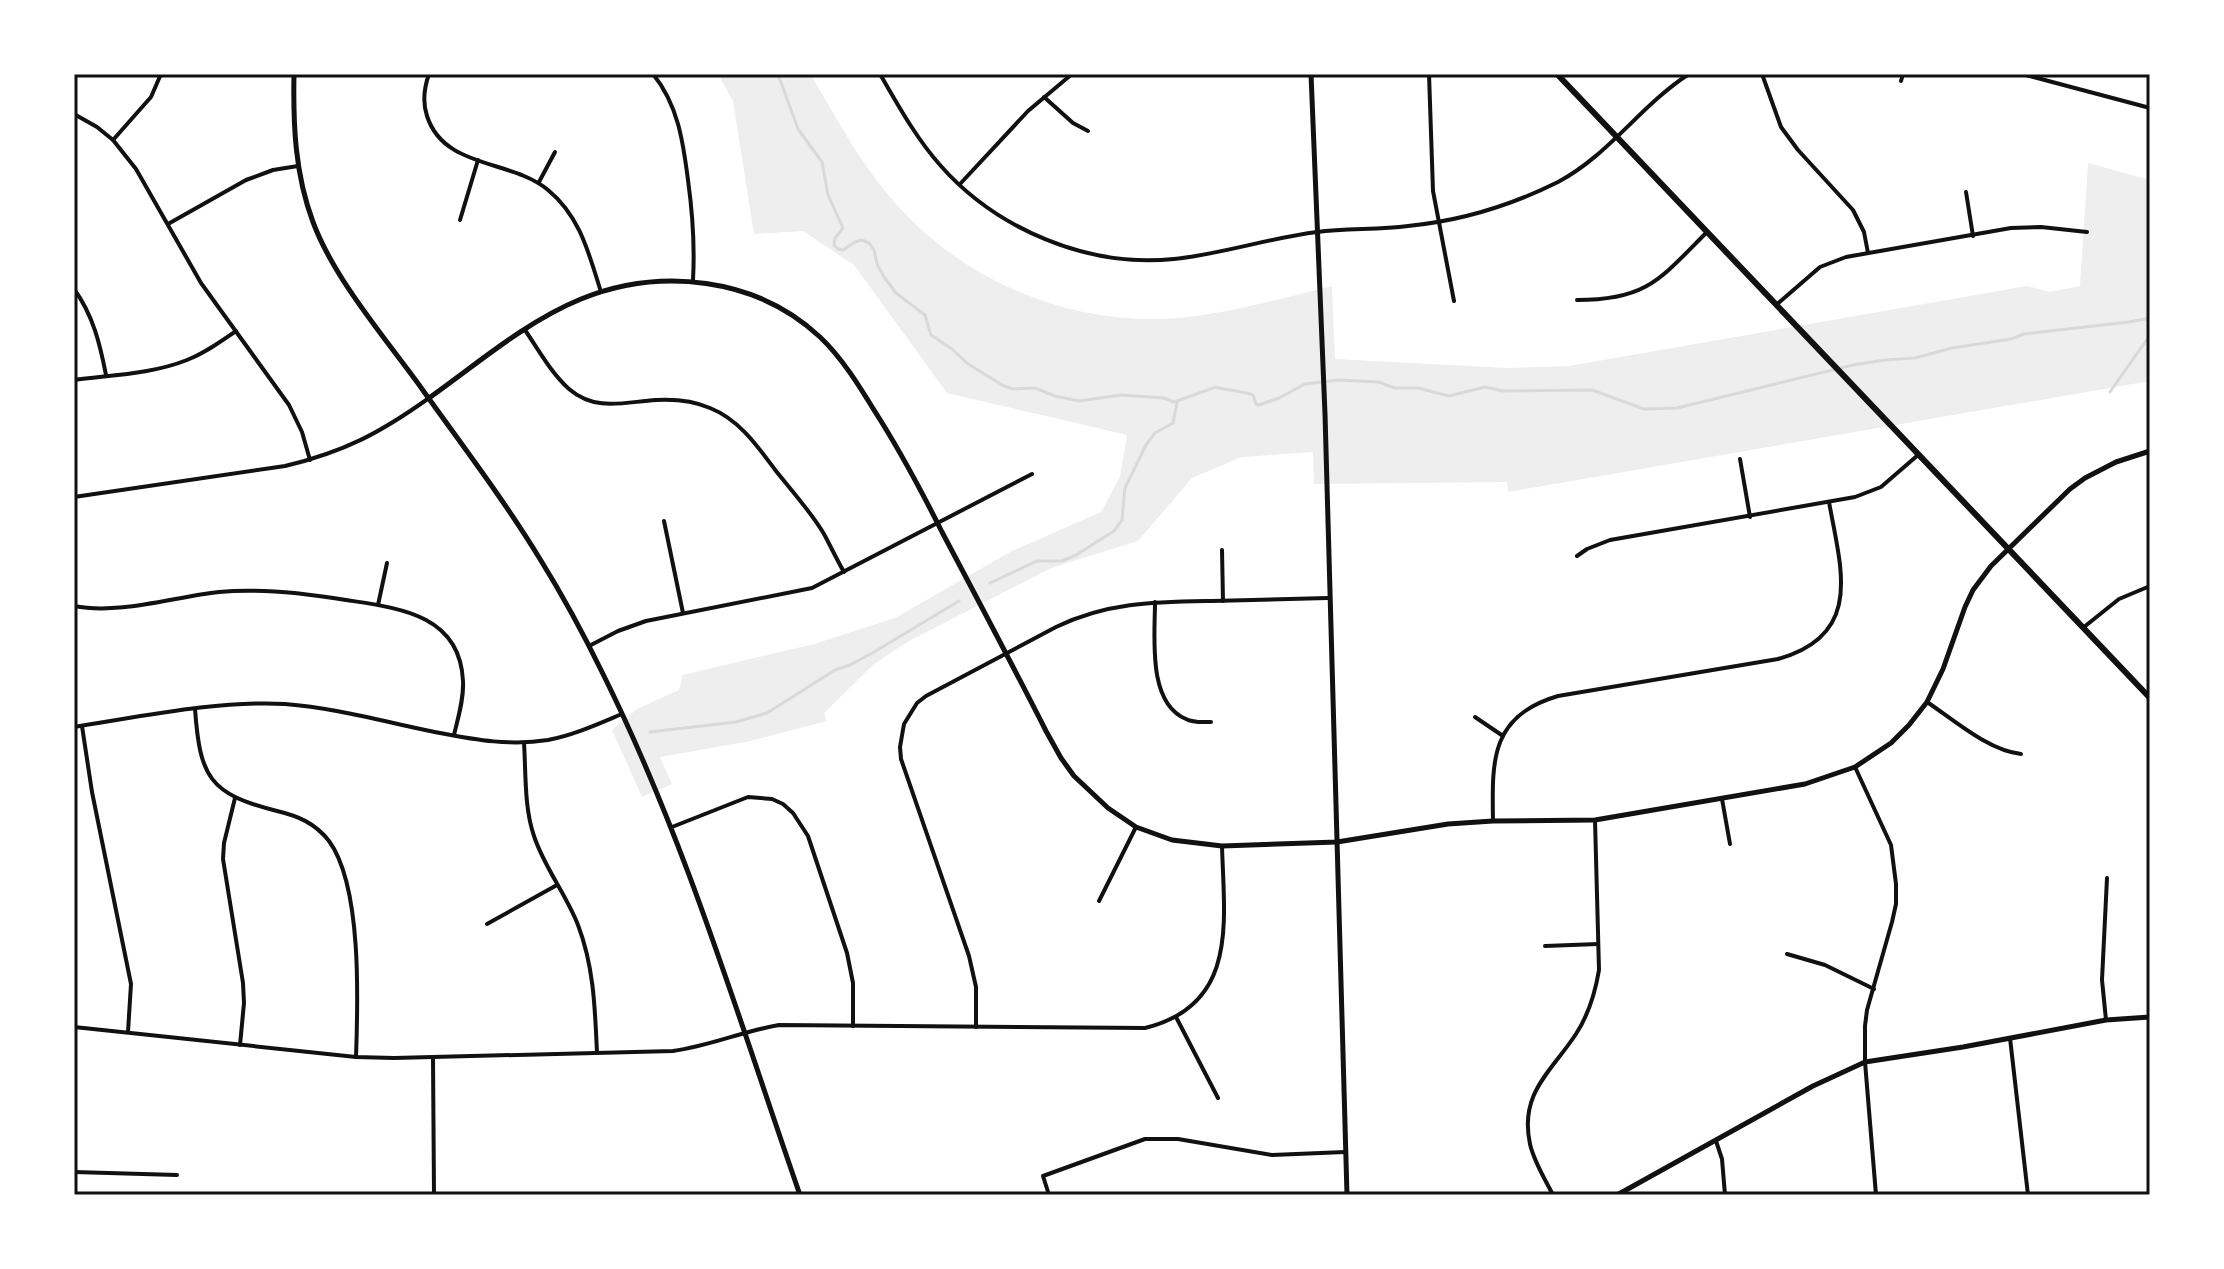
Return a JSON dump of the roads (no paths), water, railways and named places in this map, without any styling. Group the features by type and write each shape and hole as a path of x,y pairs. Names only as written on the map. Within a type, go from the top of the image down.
{"main road":[{"path":"1557,74 2150,698"}],"street":[{"path":"113,140 151,97 161,74"},
{"path":"294,74 298,166 309,212 326,251 345,283 527,539 589,646 672,827 800,1195"},
{"path":"429,74 423,98 429,124 437,136 457,152 539,182 560,201 578,225 601,292"},
{"path":"653,74 670,100 683,143 695,231 693,280"},
{"path":"880,74 939,165 996,213 1019,227 1076,250 1116,258 1171,260 1317,232 1439,223 1489,209 1543,189 1577,171 1617,138 1665,91 1689,74"},
{"path":"960,185 1028,111 1072,74"},
{"path":"1311,74 1325,414 1347,1195"},
{"path":"1429,74 1432,164 1439,223 1454,301"},
{"path":"1762,74 1781,127 1853,210 1864,232 1868,253"},
{"path":"1901,81 1903,74"},
{"path":"2022,74 2150,108"},
{"path":"1044,97 1073,123 1088,131"},
{"path":"74,114 113,140 136,169 201,283 297,419 310,460"},
{"path":"539,182 555,152"},
{"path":"460,220 478,160"},
{"path":"168,224 246,180 273,170 298,166"},
{"path":"1966,192 1973,236"},
{"path":"1776,305 1820,267 1846,257 2026,227 2087,232"},
{"path":"1577,300 1604,300 1637,292 1666,273 1707,232"},
{"path":"74,497 285,466 332,453 374,435 525,330 562,308 601,292 642,282 693,280 748,294 797,318 819,336 857,382 902,456 1061,758 1074,776 1108,808 1136,827 1172,840 1222,846 1337,842 1448,824 1595,820 1805,784 1855,767 1891,743 1927,702 1973,590 2007,548 2085,478 2116,462 2150,451"},
{"path":"74,289 86,306 96,330 106,375"},
{"path":"525,330 560,379 578,396 615,405 677,401 705,406 729,418 753,441 815,521 844,572"},
{"path":"74,380 186,361 236,331"},
{"path":"1577,556 1610,540 1869,493 1892,479 1918,455"},
{"path":"1740,459 1750,517"},
{"path":"589,646 631,625 812,588 1032,474"},
{"path":"1493,821 1494,762 1503,736 1519,714 1542,701 1778,659 1806,649 1828,630 1840,601 1842,586 1829,502"},
{"path":"664,521 683,613"},
{"path":"1222,550 1223,601"},
{"path":"378,605 387,563"},
{"path":"2083,628 2119,599 2150,586"},
{"path":"74,606 109,608 220,592 277,591 409,611 437,626 455,650 463,680 463,696 454,735"},
{"path":"976,1027 976,987 969,956 903,770 900,747 904,724 917,703 1006,652 1083,615 1121,605 1328,598"},
{"path":"1155,602 1156,671 1162,692 1183,718 1194,722 1211,722"},
{"path":"1927,702 1993,746 2021,754"},
{"path":"74,727 245,703 288,705 482,741 524,743 569,735 622,714"},
{"path":"195,709 197,742 206,770 223,790 249,804 305,820 318,829 335,851 345,880 357,960 356,1057"},
{"path":"1475,717 1503,736"},
{"path":"82,726 92,792 131,984 128,1032"},
{"path":"524,743 533,835 578,925 591,969 597,1053"},
{"path":"1855,767 1891,845 1895,874 1896,904 1865,1026 1876,1195"},
{"path":"672,827 748,797 772,799 793,813 808,836 847,953 853,983 853,1026"},
{"path":"235,798 223,859 243,983 240,1045"},
{"path":"1722,799 1730,844"},
{"path":"1553,1195 1532,1153 1527,1127 1528,1112 1538,1083 1575,1035 1591,1005 1599,970 1595,820"},
{"path":"1099,901 1136,827"},
{"path":"74,1027 356,1057 433,1058 691,1049 779,1025 1136,1029 1159,1025 1176,1017 1204,993 1213,979 1224,932 1222,846"},
{"path":"2106,1020 2102,980 2107,878"},
{"path":"487,924 557,885"},
{"path":"1545,946 1598,944"},
{"path":"1787,954 1825,965 1874,989"},
{"path":"1176,1017 1218,1098"},
{"path":"1617,1195 1813,1086 1865,1062 2106,1020 2150,1017"},
{"path":"2010,1038 2028,1195"},
{"path":"433,1058 434,1195"},
{"path":"1049,1195 1043,1176 1145,1139 1178,1139 1272,1155 1345,1152"},
{"path":"1716,1141 1722,1159 1725,1195"},
{"path":"74,1172 177,1175"}],"waterway":[{"path":"778,74 798,129 822,162 828,195 843,228 834,245 843,250 862,240 869,243 884,277 896,293 925,315 931,335 968,364 1004,386 1013,389 1035,388 1079,401 1121,395 1164,398 1174,402 1216,387 1253,395 1259,405 1305,384 1338,380 1379,382 1394,388 1418,388 1449,396 1485,387 1503,391 1592,390 1644,409 1677,408 1853,365 1915,358 2024,334 2150,318"},
{"path":"2110,392 2150,335"},
{"path":"990,583 1037,561 1062,561 1114,531 1122,520 1125,488 1146,445 1155,433 1173,423 1177,403"},
{"path":"650,732 736,722 767,713 835,670 874,652 959,601"}]}
